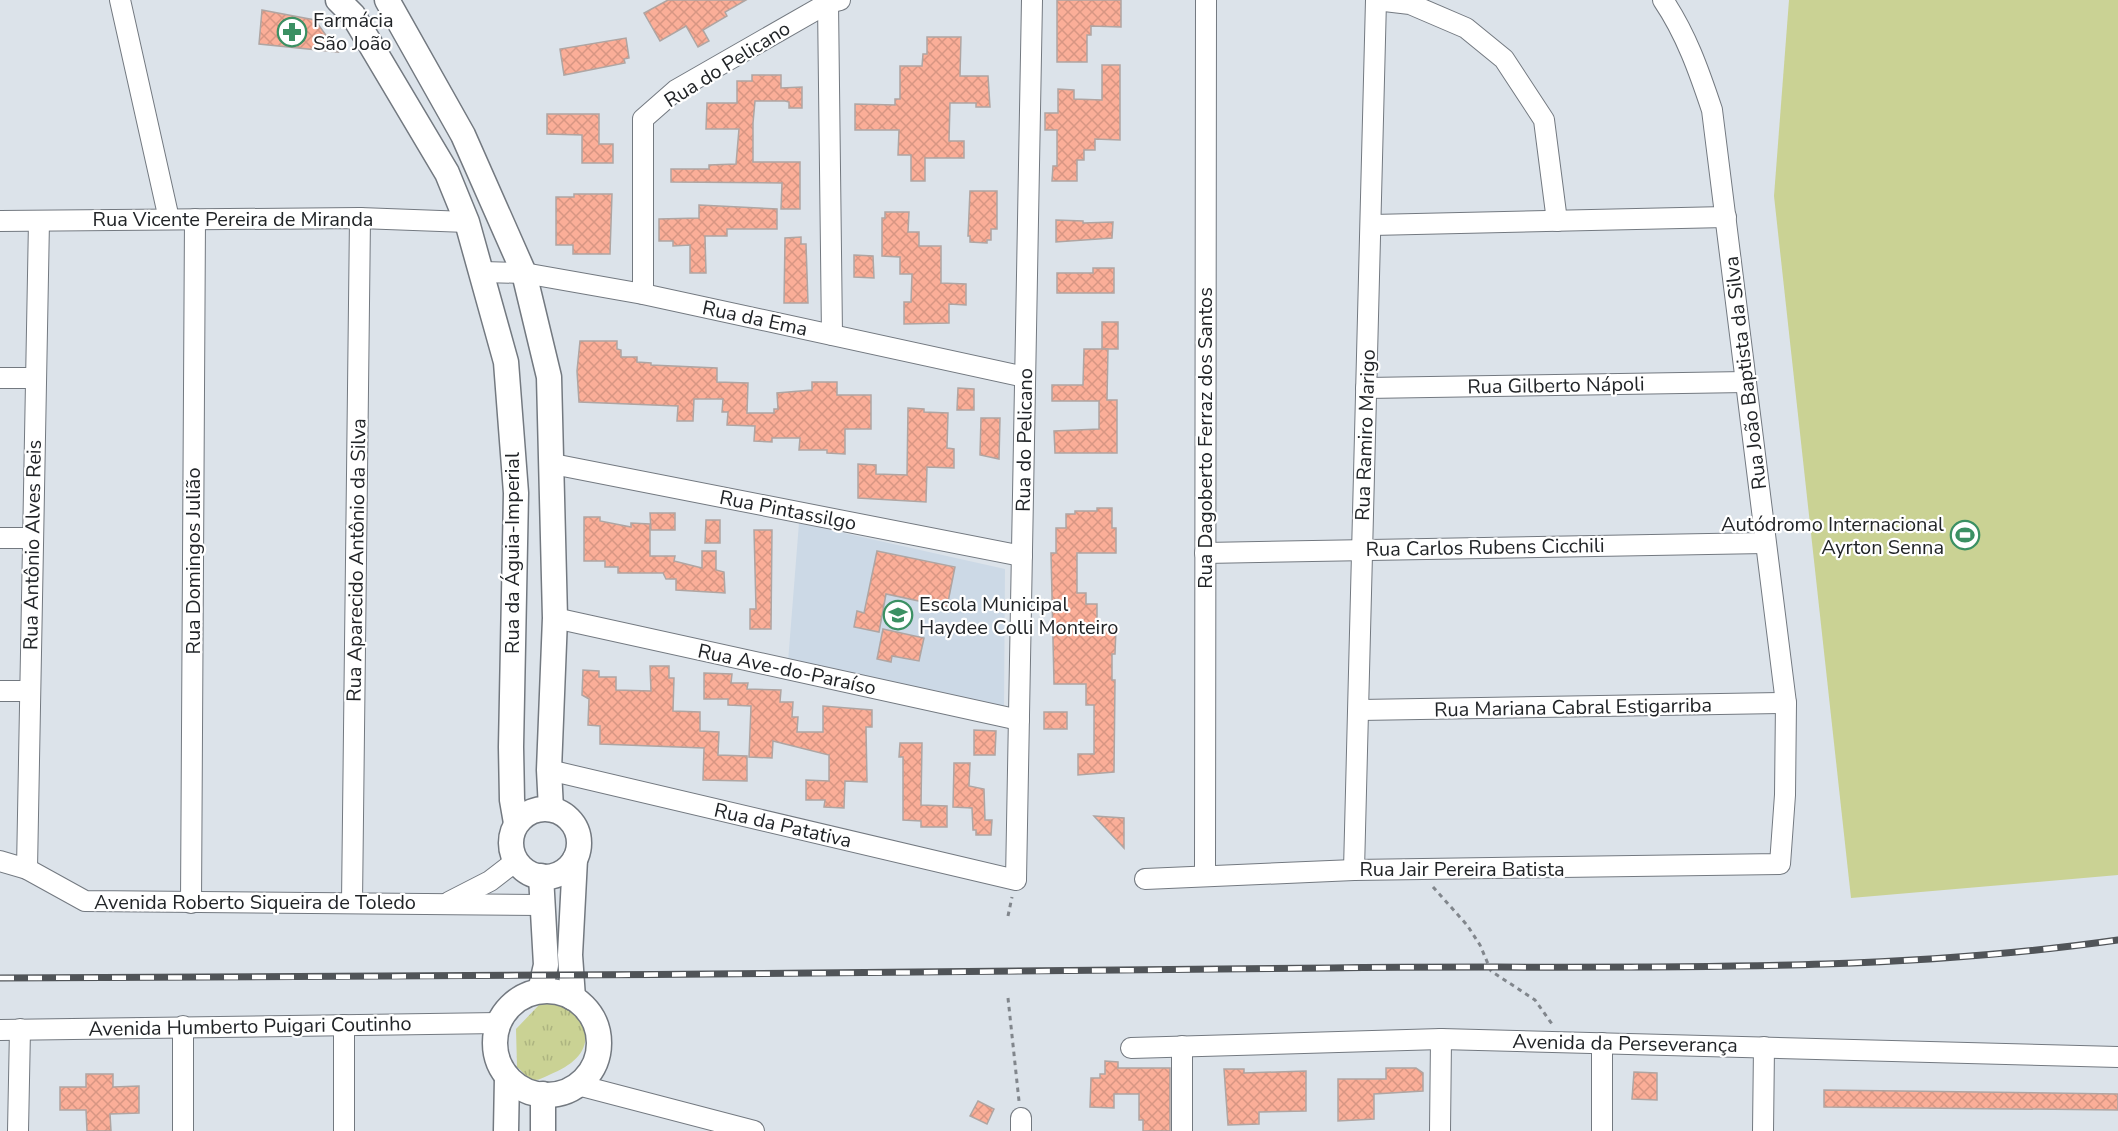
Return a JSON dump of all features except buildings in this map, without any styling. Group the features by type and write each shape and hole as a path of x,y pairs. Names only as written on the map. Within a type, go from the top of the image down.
{"street":[{"path":"120,0 169,219"},
{"name":"Rua da Águia-Imperial","path":"338,0 353,15 428,137 447,173 467,222 506,362 516,493 511,747 512,800 516,824"},
{"name":"Rua da Águia-Imperial","path":"387,0 463,135 524,273 549,377 553,464 555,618 549,770 551,809"},
{"name":"Rua do Pelicano","path":"1016,880 1032,0"},
{"name":"Rua Dagoberto Ferraz dos Santos","path":"1205,875 1206,0"},
{"path":"1376,0 1410,4 1466,28 1504,59 1544,120 1557,221"},
{"name":"Rua Ramiro Marigo","path":"1354,870 1360,711 1376,0"},
{"name":"Rua João Baptista da Silva","path":"1663,0 1678,22 1698,65 1712,110 1786,703 1785,795 1780,864"},
{"path":"832,335 834,1"},
{"name":"Rua do Pelicano","path":"643,294 643,119 676,90 834,1"},
{"path":"1372,225 1726,217"},
{"name":"Rua Vicente Pereira de Miranda","path":"0,221 360,218 467,222"},
{"name":"Rua Aparecido Antônio da Silva","path":"352,903 360,218"},
{"name":"Rua Domingos Julião","path":"191,903 195,219"},
{"name":"Rua Antônio Alves Reis","path":"27,869 39,220"},
{"name":"Rua da Ema","path":"482,272 524,273 643,294 1025,376"},
{"path":"0,378 35,378"},
{"name":"Rua Gilberto Nápoli","path":"1366,388 1746,382"},
{"name":"Rua Pintassilgo","path":"553,464 1022,556"},
{"path":"0,538 32,538"},
{"name":"Rua Carlos Rubens Cicchili","path":"1205,553 1765,543"},
{"name":"Rua Ave-do-Paraíso","path":"555,618 1019,720"},
{"path":"0,691 29,691"},
{"name":"Rua Mariana Cabral Estigarriba","path":"1360,711 1786,703"},
{"name":"Rua da Patativa","path":"549,770 1016,880"},
{"path":"573,998 570,955 575,859 579,838 576,828 570,819 551,809 532,811 516,824 510,842 516,861 531,874 541,876 561,873 575,859"},
{"name":"Avenida Roberto Siqueira de Toledo","path":"0,861 27,869 85,901 541,905"},
{"name":"Avenida Roberto Siqueira de Toledo","path":"447,903 490,882 516,861"},
{"name":"Rua Jair Pereira Batista","path":"1145,879 1354,870 1419,871 1780,864"},
{"path":"540,991 546,965 541,876"},
{"path":"540,991 556,991 573,998 586,1008 596,1023 599,1040 597,1058 590,1073 578,1085 566,1092 543,1094 527,1091 507,1077 499,1064 495,1049 499,1023 510,1006 523,996 540,991"},
{"name":"Avenida Humberto Puigari Coutinho","path":"0,1030 499,1023"},
{"path":"344,1025 344,1131"},
{"path":"183,1026 183,1131"},
{"path":"18,1131 20,1029"},
{"path":"1440,1131 1441,1039"},
{"name":"Avenida da Perseverança","path":"1131,1048 1441,1039 2118,1057"},
{"path":"1602,1043 1602,1131"},
{"path":"1182,1046 1182,1131"},
{"path":"1762,1131 1764,1047"},
{"path":"506,1131 507,1077"},
{"path":"578,1085 754,1131"},
{"path":"543,1094 543,1131"}],"path":[{"path":"1419,871 1420,875 1467,924 1480,945 1491,971 1535,1000 1561,1042"},
{"path":"1008,998 1021,1124"}],"shaded area":[{"name":"Escola Municipal Haydee Colli Monteiro","path":"799,523 1005,569 1004,707 788,662"}],"green space":[{"name":"Autódromo Internacional Ayrton Senna","path":"1789,0 2118,0 2118,875 1851,898 1774,196"},
{"path":"551,997 582,1014 585,1044 576,1059 569,1065 543,1078 533,1080 517,1067 516,1029 539,1005"}],"railway":[{"path":"0,978 1725,966 1922,959 2020,952 2118,940"}],"place":[{"name":"Farmácia São João","path":"292,32"},
{"name":"Autódromo Internacional Ayrton Senna","path":"1965,535"},
{"name":"Escola Municipal Haydee Colli Monteiro","path":"898,615"}]}
